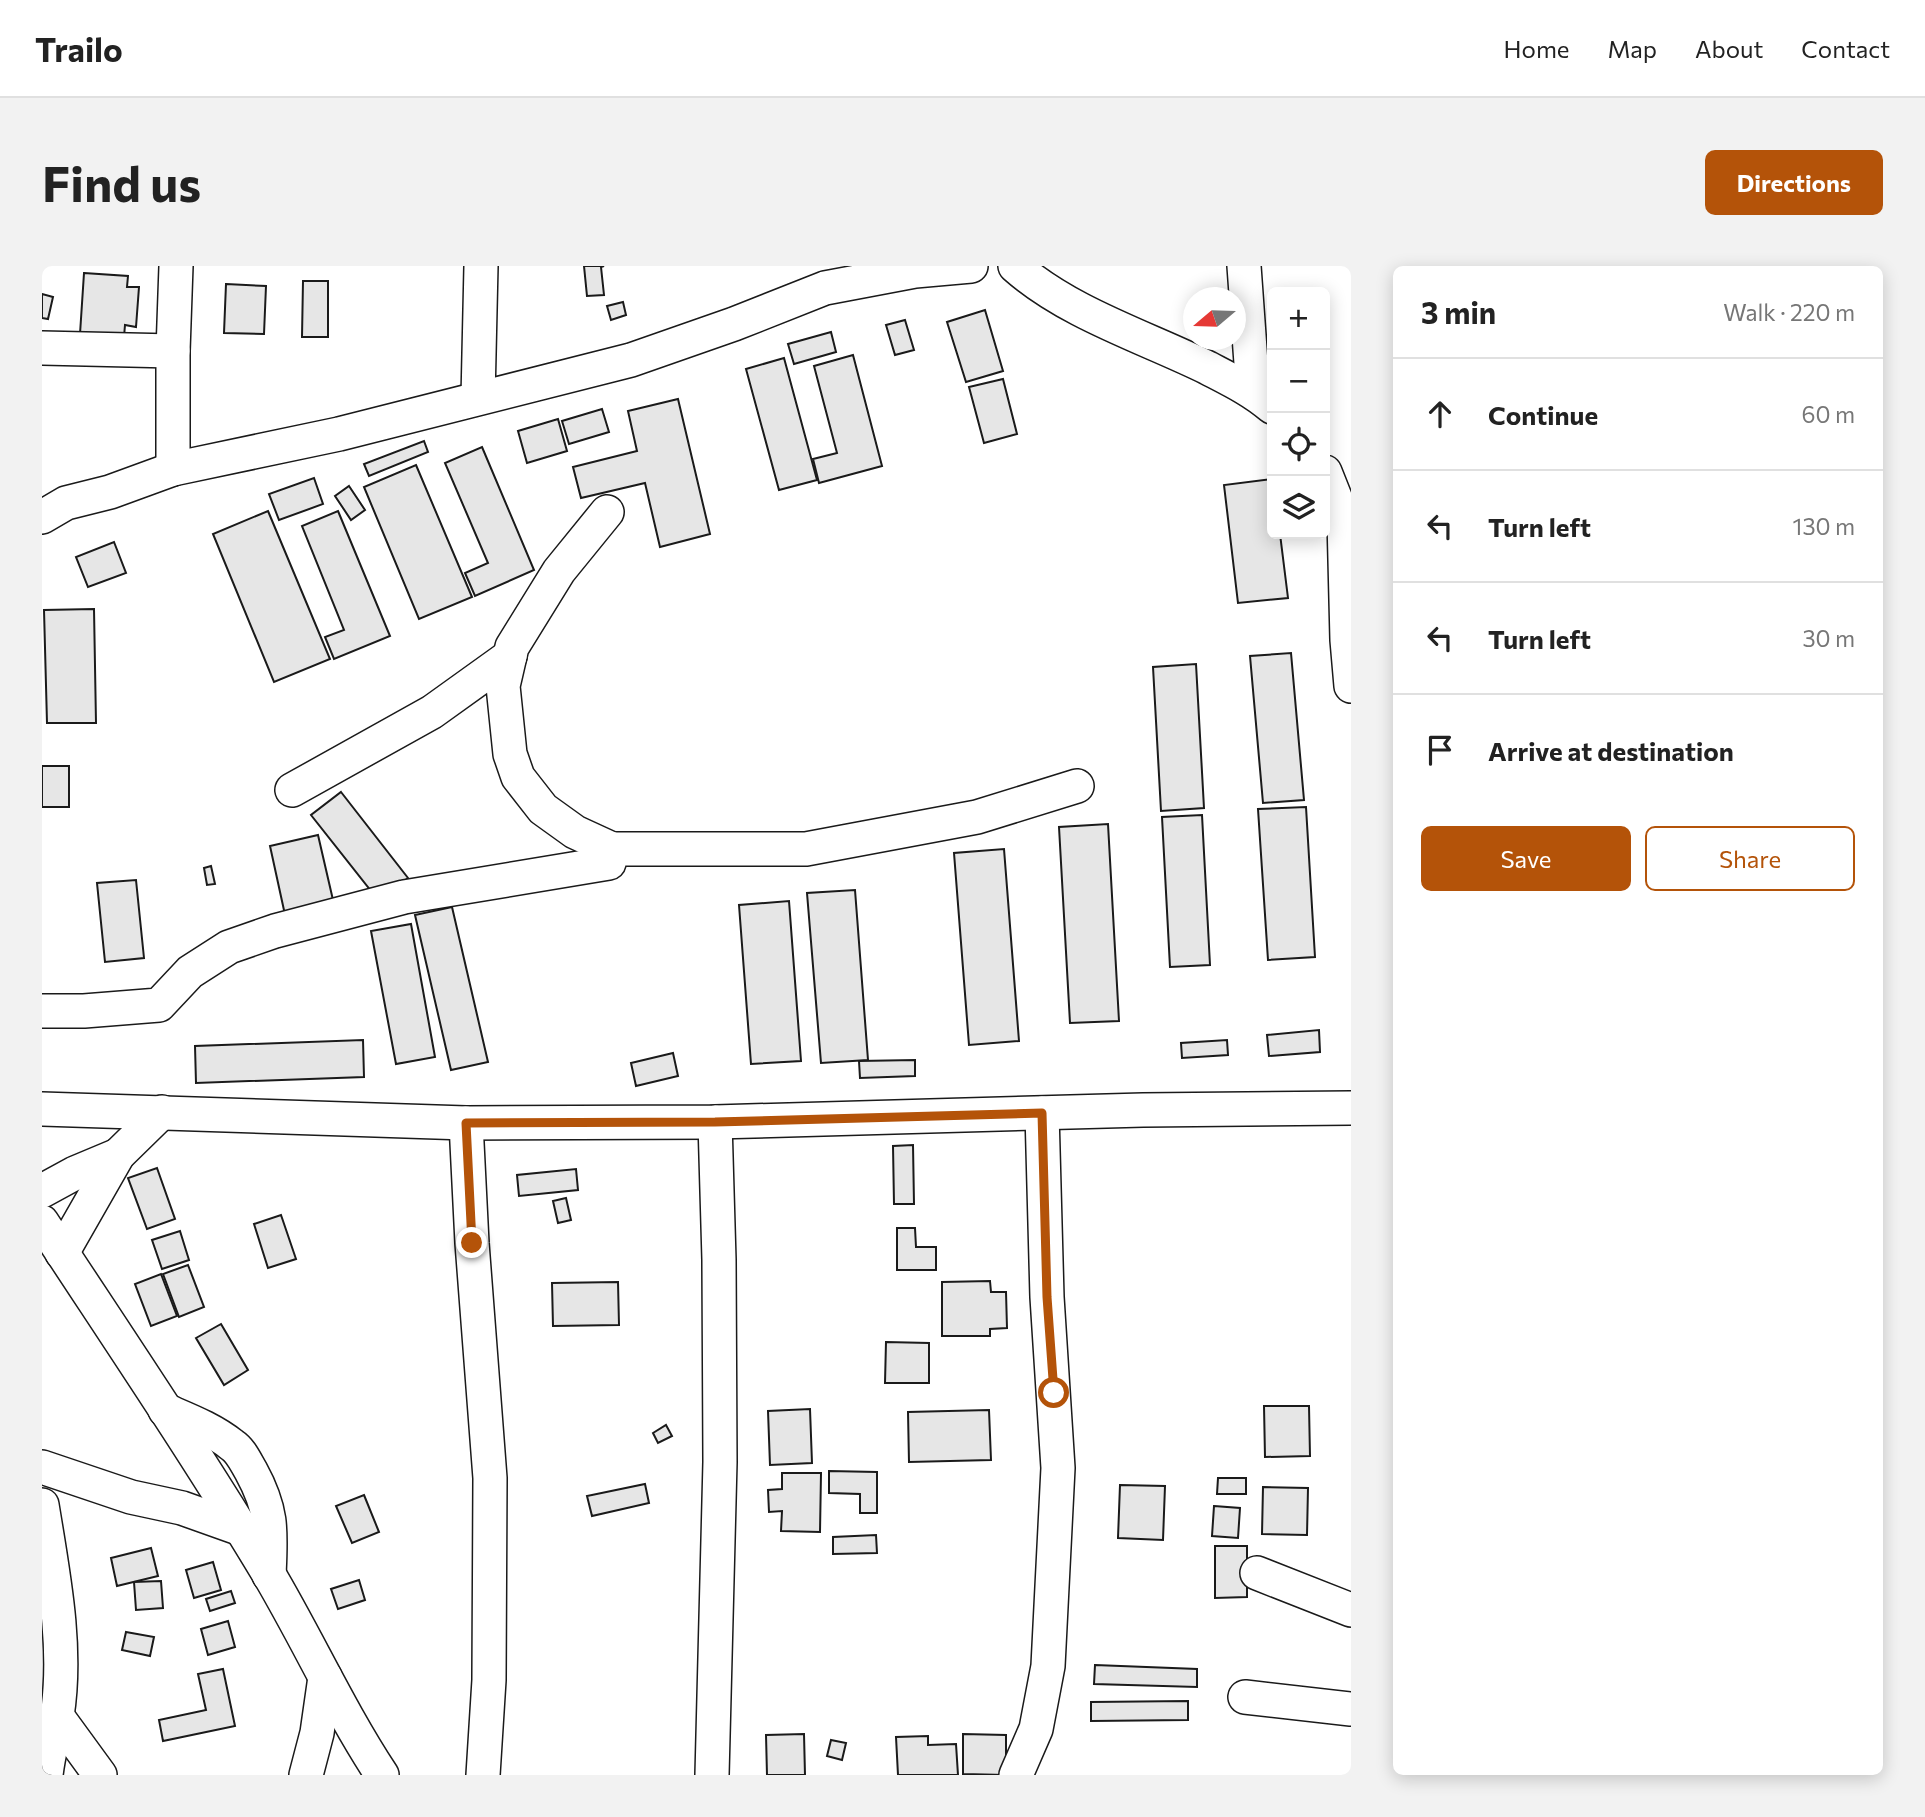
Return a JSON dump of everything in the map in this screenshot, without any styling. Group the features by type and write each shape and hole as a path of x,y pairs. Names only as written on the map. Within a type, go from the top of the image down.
{"street":[{"path":"173,469 176,266"},
{"path":"478,398 481,266"},
{"path":"42,517 66,503 110,492 173,469 339,434 631,360 825,288 915,271 971,266"},
{"path":"1015,266 1036,285 1087,313 1159,344 1263,399"},
{"path":"1244,266 1263,399"},
{"path":"42,348 173,351"},
{"path":"1327,476 1347,522 1351,686"},
{"path":"607,512 559,571 512,647 503,686 510,754 518,777 543,809 575,832 612,849 806,849 977,817 1077,786"},
{"path":"292,790 432,712 510,656"},
{"path":"42,1011 84,1011 159,1005 190,972 240,943 275,931 404,897 609,863 612,849"},
{"path":"42,1109 466,1123 715,1122 1351,1108"},
{"path":"62,1253 118,1155 162,1112"},
{"path":"1016,1775 1036,1729 1048,1666 1058,1468 1047,1297 1042,1113"},
{"path":"712,1775 720,1462 715,1122"},
{"path":"466,1123 472,1243 490,1478 489,1680 483,1775"},
{"path":"42,1191 75,1173 118,1155"},
{"path":"42,1222 241,1529 269,1575 354,1733 382,1775"},
{"path":"165,1410 210,1430 241,1453 269,1508 269,1575"},
{"path":"42,1467 131,1497 182,1508 241,1529"},
{"path":"42,1505 60,1645 49,1747 100,1775"},
{"path":"1256,1573 1351,1609"},
{"path":"306,1775 317,1733 325,1677"},
{"path":"1245,1697 1351,1709"}],"building":[{"path":"584,266 604,266 601,267 604,295 587,296"},
{"path":"84,273 128,276 127,287 139,287 136,327 125,325 124,337 80,334"},
{"path":"303,281 328,281 328,337 302,337"},
{"path":"226,284 266,286 264,334 224,333"},
{"path":"42,294 53,297 48,319 42,318"},
{"path":"623,302 626,315 611,320 607,306"},
{"path":"985,310 1003,371 966,382 947,322"},
{"path":"905,320 914,350 895,355 886,325"},
{"path":"831,332 836,352 794,364 788,344"},
{"path":"853,355 882,466 819,483 813,459 837,453 814,366"},
{"path":"784,358 817,480 779,490 746,369"},
{"path":"1003,379 1017,434 984,443 969,387"},
{"path":"678,399 710,534 660,547 645,483 581,498 573,467 637,451 628,411"},
{"path":"602,409 609,432 569,444 562,421"},
{"path":"558,419 567,451 527,463 518,431"},
{"path":"424,441 428,452 369,476 364,464"},
{"path":"482,447 534,570 475,596 465,573 488,563 445,463"},
{"path":"416,465 472,597 419,619 364,487"},
{"path":"314,478 323,504 279,520 269,494"},
{"path":"1267,480 1267,539 1281,539 1288,598 1238,603 1224,485"},
{"path":"349,486 365,510 351,520 335,496"},
{"path":"268,511 330,659 274,682 213,534"},
{"path":"338,511 390,636 334,659 325,637 344,630 302,526"},
{"path":"114,542 126,573 88,587 76,557"},
{"path":"94,609 96,723 47,723 44,610"},
{"path":"1291,653 1304,800 1263,803 1250,656"},
{"path":"1196,664 1204,808 1161,811 1153,667"},
{"path":"42,766 69,766 69,807 42,807"},
{"path":"341,792 408,878 379,901 311,815"},
{"path":"1306,807 1315,957 1268,960 1258,809"},
{"path":"1202,815 1210,965 1170,967 1162,817"},
{"path":"1108,824 1119,1021 1070,1023 1059,827"},
{"path":"318,835 336,913 287,924 270,846"},
{"path":"1004,849 1019,1041 969,1045 954,853"},
{"path":"211,866 215,884 207,885 204,868"},
{"path":"136,880 144,958 105,962 97,883"},
{"path":"855,890 868,1060 821,1063 807,893"},
{"path":"789,901 801,1061 751,1064 739,905"},
{"path":"452,907 488,1062 451,1070 415,915"},
{"path":"411,924 435,1057 396,1064 371,931"},
{"path":"1319,1030 1320,1052 1269,1056 1267,1035"},
{"path":"363,1040 364,1077 196,1083 195,1046"},
{"path":"1227,1040 1228,1055 1182,1058 1181,1043"},
{"path":"673,1053 678,1076 636,1086 631,1063"},
{"path":"915,1060 915,1076 860,1078 859,1061"},
{"path":"913,1145 914,1204 894,1204 893,1146"},
{"path":"157,1168 175,1219 147,1229 128,1178"},
{"path":"576,1169 578,1190 519,1196 517,1175"},
{"path":"566,1198 571,1220 558,1223 553,1201"},
{"path":"281,1215 296,1259 268,1268 254,1224"},
{"path":"897,1228 915,1228 916,1247 936,1247 936,1270 897,1270"},
{"path":"180,1231 189,1260 162,1269 152,1240"},
{"path":"188,1265 204,1307 179,1317 163,1274"},
{"path":"161,1274 177,1316 151,1326 135,1284"},
{"path":"990,1281 991,1292 1006,1292 1007,1328 990,1329 990,1336 942,1336 942,1282"},
{"path":"618,1282 619,1325 553,1326 552,1283"},
{"path":"221,1324 248,1370 224,1385 196,1338"},
{"path":"886,1342 929,1343 929,1383 885,1383"},
{"path":"1264,1406 1309,1406 1310,1456 1265,1457"},
{"path":"810,1409 812,1463 770,1465 768,1411"},
{"path":"989,1410 991,1460 909,1462 908,1412"},
{"path":"666,1425 672,1436 658,1443 653,1433"},
{"path":"829,1471 877,1472 877,1513 860,1513 860,1494 829,1493"},
{"path":"782,1473 821,1473 820,1532 781,1531 782,1511 769,1512 768,1490 782,1489"},
{"path":"1218,1478 1246,1478 1246,1494 1217,1494"},
{"path":"645,1484 649,1503 592,1516 587,1496"},
{"path":"1120,1485 1165,1486 1163,1540 1118,1538"},
{"path":"1263,1487 1308,1488 1307,1535 1262,1534"},
{"path":"364,1495 379,1532 352,1543 336,1506"},
{"path":"1214,1506 1240,1508 1238,1538 1212,1536"},
{"path":"876,1535 877,1553 833,1554 833,1537"},
{"path":"1215,1546 1247,1546 1247,1597 1215,1598"},
{"path":"151,1548 158,1576 117,1586 111,1558"},
{"path":"213,1562 221,1590 194,1598 186,1570"},
{"path":"359,1580 365,1600 338,1609 331,1589"},
{"path":"161,1581 163,1608 136,1610 134,1582"},
{"path":"231,1591 235,1603 210,1611 206,1599"},
{"path":"228,1621 235,1647 208,1655 201,1629"},
{"path":"126,1632 154,1637 150,1656 122,1650"},
{"path":"1095,1665 1197,1669 1197,1687 1094,1684"},
{"path":"223,1669 235,1726 163,1741 159,1720 206,1710 198,1674"},
{"path":"1188,1701 1188,1720 1091,1721 1091,1702"},
{"path":"804,1734 805,1775 767,1775 766,1735"},
{"path":"963,1734 1006,1735 1006,1775 963,1774"},
{"path":"928,1736 928,1745 956,1744 958,1775 898,1775 896,1737"},
{"path":"831,1740 846,1743 842,1760 827,1756"}],"route":[{"path":"472,1243 466,1123 715,1122 1042,1113 1047,1297 1054,1393"}]}
